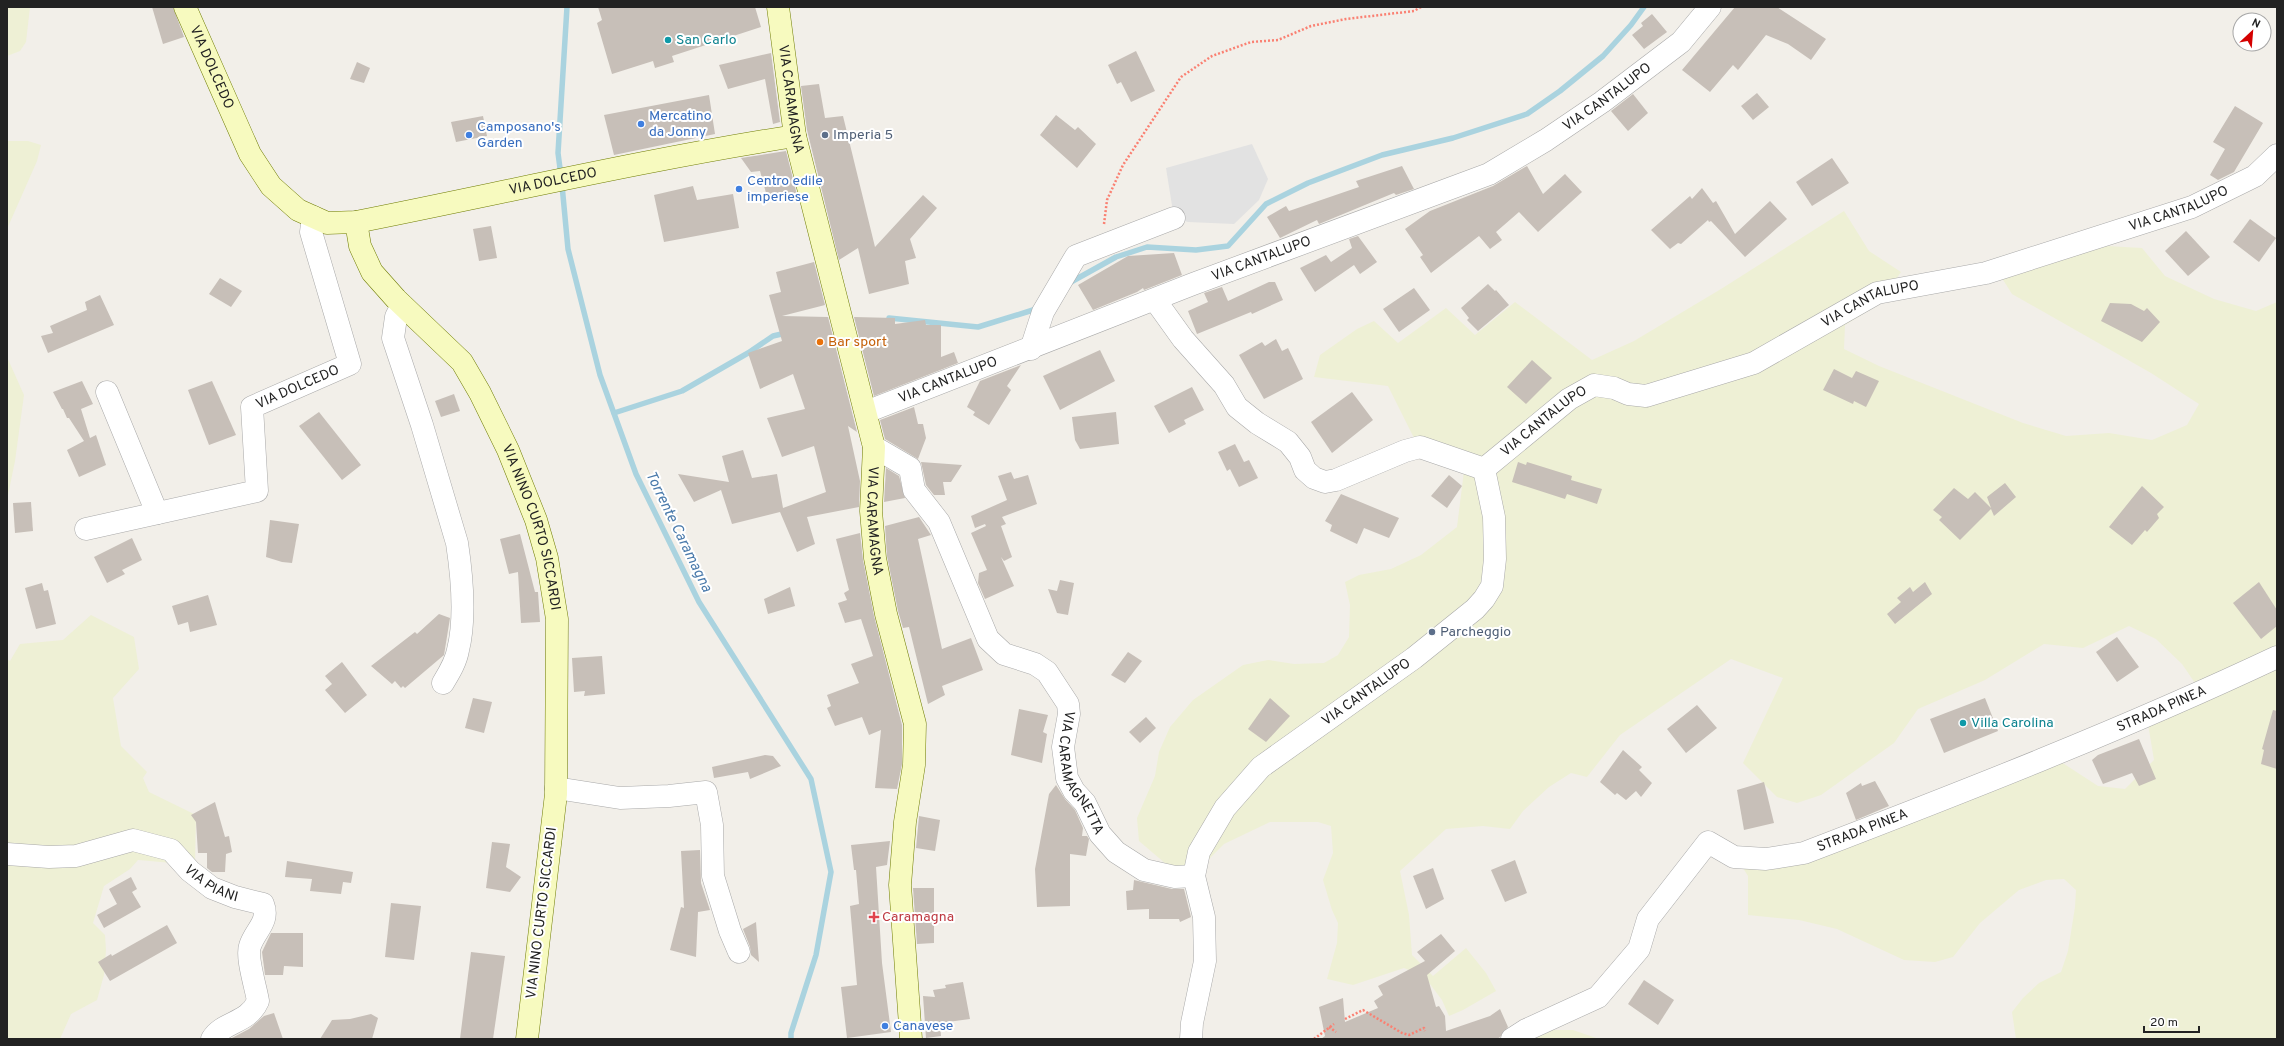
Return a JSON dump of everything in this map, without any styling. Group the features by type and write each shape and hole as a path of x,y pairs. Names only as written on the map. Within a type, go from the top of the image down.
{"street":[{"name":"VIA DOLCEDO","path":"185,7 250,154 271,186 298,210 327,223 356,222 538,186 600,171 795,136"},
{"name":"VIA CARAMAGNA","path":"778,7 795,136 874,447 872,511 875,558 886,614 915,724 914,765 905,822 900,885 911,1039"},
{"name":"VIA CANTALUPO","path":"866,412 1155,300 1489,174 1546,140 1681,42 1710,7"},
{"name":"VIA CANTALUPO","path":"1194,876 1199,852 1211,830 1233,797 1261,767 1414,658 1475,609 1484,599 1492,586 1496,559 1494,517 1484,469 1569,399 1594,385 1614,388 1628,394 1646,396 1754,363 1877,293 1986,273 2192,207 2255,176 2277,155"},
{"name":"VIA DOLCEDO","path":"86,529 257,491 252,407 350,364 311,232 313,217"},
{"path":"1031,349 1043,312 1060,286 1066,271 1076,256 1174,218"},
{"name":"VIA NINO CURTO SICCARDI","path":"356,222 360,246 372,272 402,305 462,362 480,393 508,450 536,520 547,558 557,619 556,788 527,1039"},
{"path":"1155,300 1183,339 1224,385 1237,407 1257,423 1288,442 1300,457 1305,470 1314,478 1325,482 1336,480 1405,451 1420,447 1484,469"},
{"path":"402,305 396,318 393,338 422,425 457,543 460,563 462,590 458,650 453,666 443,683"},
{"path":"107,392 157,513"},
{"name":"VIA CARAMAGNETTA","path":"874,447 907,465 912,471 914,490 939,522 988,639 1004,654 1035,664 1047,672 1068,704 1069,714 1063,747 1067,778 1074,791 1085,802 1100,834 1116,852 1144,870 1155,874 1175,877 1194,876"},
{"name":"STRADA PINEA","path":"1512,1039 1526,1030 1598,997 1639,950 1648,919 1708,842 1734,857 1766,859 1804,853 2066,750 2183,701 2277,657"},
{"path":"556,788 620,798 669,796 706,792 712,825 713,876 730,931 739,952"},
{"name":"VIA PIANI","path":"7,854 49,857 76,856 133,840 171,850 190,871 212,888 236,897 263,904 266,911 265,919 249,946 258,1001 249,1016 217,1033 212,1039"},
{"path":"1191,1039 1192,1023 1204,961 1204,918 1194,876"}],"path":[{"path":"1102,245 1107,200 1123,165 1181,77 1212,56 1251,42 1278,40 1311,26 1346,19 1414,11 1421,7"},
{"path":"1345,1018 1363,1010 1402,1033 1410,1035 1424,1028 1425,1031"},
{"path":"1314,1039 1334,1024"},
{"path":"1329,1027 1336,1032"}],"green space":[{"path":"7,7 30,7 26,42 20,51 7,56"},
{"path":"7,141 28,141 41,145 37,161 7,229"},
{"path":"1844,211 1869,251 1901,272 1878,305 1845,325 1844,349 1879,366 2023,423 2066,436 2109,433 2152,440 2187,425 2199,404 2151,373 2012,294 2000,275 2107,246 2142,248 2165,276 2214,299 2256,311 2277,302 2277,1039 2016,1039 2012,1012 2023,998 2039,983 2061,972 2068,951 2075,907 2076,890 2064,879 2046,880 2019,890 1980,923 1953,957 1935,962 1904,960 1837,929 1799,920 1748,915 1748,876 1736,857 1811,848 2058,760 2098,786 2125,789 2154,760 2148,724 2195,683 2182,664 2156,639 2129,626 2083,648 2044,644 1985,680 1918,709 1894,743 1821,795 1797,803 1777,797 1743,763 1783,678 1731,659 1620,735 1587,777 1571,773 1549,787 1523,811 1510,829 1483,826 1446,829 1400,871 1409,915 1412,955 1433,976 1466,948 1486,973 1496,991 1463,1010 1449,1016 1442,1000 1424,976 1404,968 1353,985 1327,979 1337,943 1338,923 1332,910 1323,880 1333,853 1331,826 1318,822 1270,822 1224,844 1209,859 1190,873 1173,870 1139,841 1137,818 1155,776 1159,752 1170,727 1193,700 1243,665 1268,660 1294,664 1324,663 1338,655 1349,637 1350,605 1345,582 1359,575 1391,569 1421,555 1457,527 1465,463 1415,440 1388,386 1314,377 1320,355 1357,329 1374,321 1398,343 1446,308 1475,335 1515,302 1592,360 1634,341 1721,289"},
{"path":"7,357 24,395 15,461 7,500"},
{"path":"91,615 134,637 139,669 113,698 121,746 147,772 143,778 149,792 196,815 195,865 138,860 130,869 104,886 93,923 105,935 106,950 104,975 97,1000 71,1014 60,1039 7,1039 7,659 10,661 20,644 63,640"},
{"path":"1548,1030 1573,1030 1599,1039 1524,1039"}],"shaded area":[{"path":"1252,144 1268,179 1259,200 1234,224 1188,222 1174,218 1166,168"}],"building":[{"path":"152,7 173,7 184,37 163,44"},
{"name":"San Carlo","path":"598,7 755,7 761,27 672,56 674,62 655,68 653,61 612,74 597,23 602,20"},
{"path":"1735,7 1777,7 1826,39 1811,60 1788,44 1766,35 1738,70 1733,65 1710,92 1682,70"},
{"path":"1652,14 1667,32 1644,49 1632,35 1643,26 1641,23"},
{"path":"1136,51 1155,91 1131,102 1121,82 1117,84 1108,65"},
{"path":"771,53 780,122 773,124 765,79 728,89 719,65"},
{"path":"357,62 370,68 364,83 350,79"},
{"path":"819,84 825,118 843,116 875,247 923,195 937,208 910,239 916,258 905,261 909,284 869,294 858,248 839,260 807,130 801,86"},
{"path":"1757,93 1769,107 1753,120 1741,106"},
{"path":"1633,94 1648,113 1628,131 1611,111"},
{"path":"709,95 715,134 614,155 604,115"},
{"path":"2235,106 2263,123 2234,172 2218,180 2210,175 2225,149 2213,142"},
{"path":"1056,115 1075,130 1078,127 1096,144 1077,168 1040,135"},
{"path":"483,116 487,136 456,142 451,122"},
{"path":"786,151 797,195 772,201 766,193 760,171 751,172 741,158"},
{"path":"1832,158 1849,183 1812,206 1796,182"},
{"path":"1402,166 1414,189 1396,195 1394,193 1319,224 1317,220 1280,238 1267,217 1286,206 1289,211 1359,187 1356,181"},
{"path":"1527,166 1543,194 1565,174 1582,192 1538,232 1519,212 1496,232 1502,240 1490,249 1479,236 1431,273 1420,257 1423,255 1405,229 1430,211 1493,186"},
{"path":"693,186 697,200 733,194 739,228 664,242 654,195"},
{"path":"1702,188 1713,203 1716,201 1735,234 1770,201 1787,219 1745,257 1711,221 1709,222 1708,220 1681,244 1678,243 1670,249 1651,230 1690,196 1692,199"},
{"path":"2250,219 2276,238 2259,262 2233,242"},
{"path":"491,226 497,258 479,261 473,229"},
{"path":"2186,231 2210,257 2188,276 2165,251"},
{"path":"1358,236 1377,262 1360,274 1354,265 1315,292 1300,268 1326,255 1331,262 1352,248 1349,239"},
{"path":"1174,253 1182,275 1144,290 1143,288 1137,292 1093,310 1078,285 1128,256"},
{"path":"814,262 825,305 782,316 828,317 857,432 848,426 860,481 859,507 807,517 815,544 797,552 780,512 732,524 721,490 694,502 678,474 729,482 722,456 743,450 752,478 777,474 783,508 826,492 814,446 782,457 767,418 805,409 793,374 760,389 748,353 782,341 769,295 781,292 776,272"},
{"path":"220,278 242,291 231,307 209,294"},
{"path":"1269,282 1275,282 1283,300 1252,314 1251,312 1197,334 1188,311 1208,302 1204,293 1222,287 1228,301"},
{"path":"1488,284 1495,291 1496,290 1509,305 1478,331 1467,320 1469,318 1461,308"},
{"path":"1414,288 1430,310 1399,332 1383,309"},
{"path":"100,295 114,325 48,353 41,336 53,333 50,326 87,310 85,302"},
{"path":"2110,303 2131,304 2144,311 2147,308 2160,322 2142,342 2101,321"},
{"path":"854,317 895,318 895,324 925,320 926,325 941,325 941,357 954,352 958,363 874,396"},
{"path":"1276,339 1282,351 1288,348 1303,379 1264,399 1239,355 1262,342 1265,346"},
{"path":"1100,350 1115,381 1060,410 1043,376"},
{"path":"1532,360 1552,378 1526,404 1507,387"},
{"path":"1021,365 1007,386 1011,390 989,425 973,415 975,412 967,407 980,381"},
{"path":"1834,369 1852,378 1856,371 1879,381 1866,407 1854,401 1853,404 1823,390"},
{"path":"82,381 93,404 81,409 90,438 96,435 106,465 79,477 67,450 84,441 69,418 67,418 53,392"},
{"path":"212,381 236,435 209,445 188,390"},
{"path":"1192,387 1204,410 1184,420 1186,424 1169,433 1154,406"},
{"path":"1352,392 1373,420 1332,453 1311,422"},
{"path":"454,394 460,411 441,417 435,401"},
{"path":"914,407 918,424 923,424 926,438 918,459 885,439 880,420"},
{"path":"319,412 361,465 342,480 299,426"},
{"path":"1116,412 1119,444 1080,449 1075,440 1072,417"},
{"path":"1235,444 1244,462 1249,460 1258,478 1239,487 1230,469 1227,471 1218,452"},
{"path":"921,462 962,465 951,482 943,482 945,495 934,495 926,485"},
{"path":"1518,462 1526,465 1527,462 1572,476 1571,480 1602,489 1597,504 1567,494 1565,499 1512,482"},
{"path":"886,468 899,476 905,498 884,502"},
{"path":"1011,472 1014,479 1028,475 1037,504 1002,517 1006,524 1001,526 1012,557 1004,561 1001,557 1014,586 985,599 978,583 979,573 987,570 971,533 986,526 985,524 975,528 971,516 1007,500 998,476"},
{"path":"1449,475 1462,486 1447,508 1431,496"},
{"path":"2005,483 2016,497 1994,516 1991,509 1960,540 1939,520 1942,517 1933,510 1954,488 1968,499 1975,492 1991,508 1987,497"},
{"path":"2142,486 2164,507 2157,514 2159,518 2147,532 2145,530 2132,545 2109,527"},
{"path":"1341,494 1399,518 1389,538 1364,528 1357,544 1330,531 1332,525 1325,521"},
{"path":"31,502 33,531 15,533 13,503"},
{"path":"919,517 931,535 918,539 942,649 971,638 983,670 942,686 945,695 928,704 909,627 903,628 898,611 887,556 885,526"},
{"path":"270,520 299,524 292,563 282,562 266,557"},
{"path":"860,533 863,560 874,616 902,725 902,764 897,789 875,788 881,730 869,735 862,717 835,726 827,708 831,706 827,695 859,683 851,664 873,656 861,619 845,623 838,603 847,600 844,593 849,590 836,539"},
{"path":"520,534 535,592 538,592 540,622 521,623 518,572 509,574 500,539"},
{"path":"132,538 142,560 122,570 125,574 107,583 94,557"},
{"path":"1060,580 1074,583 1068,615 1057,613 1048,589 1057,591"},
{"path":"1925,582 1932,594 1895,624 1887,614 1901,602 1897,598 1910,587 1913,592"},
{"path":"2259,582 2277,610 2277,626 2261,639 2233,603"},
{"path":"42,583 44,591 48,590 56,624 36,629 25,588"},
{"path":"790,587 795,606 768,614 764,599"},
{"path":"208,595 217,625 190,632 188,622 178,625 172,606"},
{"path":"439,614 450,618 444,655 405,688 403,686 401,688 395,681 392,684 371,666 415,632 417,634"},
{"path":"2117,637 2139,667 2117,682 2096,652"},
{"path":"1128,652 1142,661 1125,683 1111,675"},
{"path":"602,656 605,694 584,696 585,691 574,692 572,658"},
{"path":"342,662 367,695 345,713 325,690 332,684 325,676"},
{"path":"473,698 492,702 484,733 465,728"},
{"path":"1270,698 1290,716 1266,742 1248,729"},
{"name":"Villa Carolina","path":"1985,698 1998,731 1944,753 1930,719"},
{"path":"1697,705 1717,728 1686,753 1667,729"},
{"path":"1019,709 1048,715 1043,732 1047,734 1042,763 1011,755"},
{"path":"2273,710 2277,711 2277,769 2261,764 2264,750 2262,749"},
{"path":"1146,717 1156,728 1140,743 1129,732"},
{"path":"2139,739 2156,779 2139,786 2132,773 2103,784 2092,760 2098,755"},
{"path":"1623,750 1642,767 1639,770 1652,783 1641,797 1636,791 1626,800 1617,793 1615,795 1600,782"},
{"path":"765,755 773,756 781,766 750,779 748,772 714,778 712,767"},
{"path":"1875,781 1889,806 1856,820 1846,793 1861,783 1862,786"},
{"path":"1764,782 1774,823 1744,830 1737,790"},
{"path":"1056,785 1065,799 1075,810 1083,828 1082,836 1087,836 1089,839 1086,856 1070,854 1070,906 1037,907 1035,869 1049,794"},
{"path":"215,802 225,837 229,836 232,852 226,854 225,872 212,872 207,868 207,853 198,853 196,822 191,815"},
{"path":"919,816 940,820 935,851 916,848"},
{"path":"890,841 887,865 876,867 882,963 891,1032 847,1038 841,987 857,985 850,906 859,904 856,870 854,870 851,845"},
{"path":"492,842 510,844 506,867 521,877 510,892 486,888"},
{"path":"700,850 701,883 710,910 698,912 696,957 670,950 681,907 684,908 681,851"},
{"path":"1515,860 1527,893 1505,902 1491,870"},
{"path":"287,861 353,872 351,883 343,882 341,894 310,891 312,879 285,877"},
{"path":"1433,868 1444,899 1426,909 1413,876"},
{"path":"131,877 137,889 132,892 141,907 104,928 97,915 117,904 109,889"},
{"path":"1134,880 1172,889 1184,889 1191,917 1180,922 1179,919 1149,919 1149,909 1127,910 1126,891 1133,890"},
{"path":"913,888 934,888 934,943 917,944"},
{"path":"391,903 421,906 414,960 385,957"},
{"path":"756,922 759,962 751,955 750,947 743,929"},
{"path":"167,925 177,943 110,981 98,962 111,954 112,956"},
{"path":"271,933 303,933 303,967 284,966 283,975 265,975 262,952"},
{"path":"1441,934 1455,951 1427,975 1436,1007 1439,1006 1445,1016 1446,1031 1490,1016 1500,1009 1508,1027 1500,1037 1497,1039 1321,1039 1325,1036 1319,1007 1343,998 1345,1022 1378,1008 1374,1001 1383,995 1378,986 1425,961 1417,952"},
{"path":"471,952 505,956 493,1039 460,1039"},
{"path":"1644,980 1674,1000 1658,1025 1628,1004"},
{"path":"963,982 970,1019 940,1023 941,1036 926,1038 923,996 935,997 933,990 946,988 945,985"},
{"path":"274,1013 283,1039 230,1039 249,1029 264,1016"},
{"path":"371,1014 378,1018 372,1039 320,1039 332,1020 350,1019"}],"waterway":[{"name":"Torrente Caramagna","path":"561,176 558,153 567,7"},
{"path":"1071,282 1116,257 1147,247 1196,250 1228,246 1266,204 1308,183 1382,155 1453,138 1527,114 1560,91 1603,56 1631,25 1644,7"},
{"name":"Torrente Caramagna","path":"562,185 568,249 600,375 636,474 699,602 811,779 831,872 816,955 791,1033 791,1039"},
{"path":"889,318 978,327 1033,310 1037,307"},
{"path":"614,413 682,391 748,353 773,336 786,333"}],"place":[{"name":"San Carlo","path":"668,40"},
{"name":"Mercatino da Jonny","path":"641,124"},
{"name":"Camposano's Garden","path":"469,135"},
{"name":"Imperia 5","path":"825,135"},
{"name":"Centro edile imperiese","path":"739,189"},
{"name":"Bar sport","path":"820,342"},
{"name":"Parcheggio","path":"1432,632"},
{"name":"Villa Carolina","path":"1963,723"},
{"name":"Caramagna","path":"874,917"},
{"name":"Canavese","path":"885,1026"}]}
